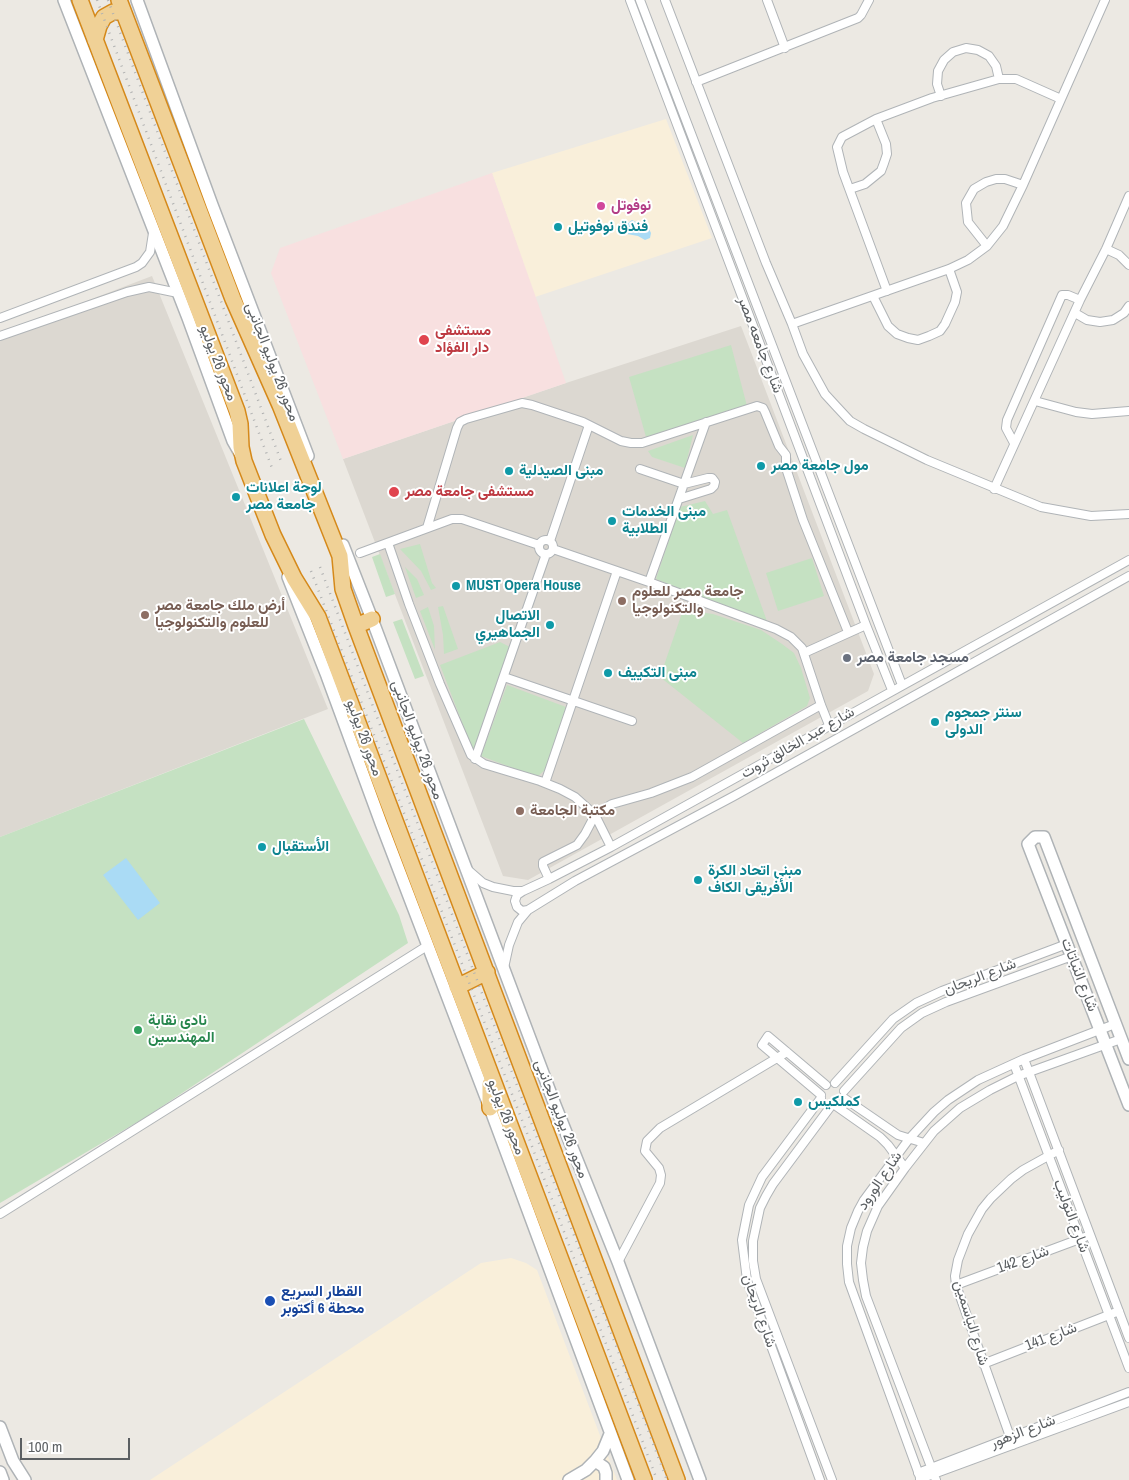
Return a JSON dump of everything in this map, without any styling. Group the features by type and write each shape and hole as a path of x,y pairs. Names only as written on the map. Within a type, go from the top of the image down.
{"highway":[{"name":"محور 26 يوليو","path":"80,0 237,411 244,461 273,535 294,578 318,617 333,673 457,987 644,1480"},
{"path":"95,40 104,17 121,6 233,299 305,458 340,556 343,589 356,626 677,1480"},
{"path":"356,626 372,619"},
{"path":"457,987 486,972"},
{"path":"490,1075 490,1108"}],"main road":[{"path":"64,0 178,293 233,441 244,461"},
{"name":"محور 26 يوليو الجانبى","path":"137,0 305,458 372,619 464,867 555,1105 618,1262 700,1480"},
{"path":"333,673 427,946 490,1108 628,1480"},
{"name":"شارع النباتات","path":"1129,1059 1044,837 1035,837 1028,844 1129,1105"},
{"path":"0,1427 13,1461 25,1480"},
{"path":"569,1480 586,1470 595,1461 603,1451 610,1434"},
{"path":"595,1461 604,1467 606,1480"},
{"path":"0,1472 3,1480"}],"street":[{"name":"شارع جامعه مصر","path":"630,0 892,690"},
{"name":"شارع جامعه مصر","path":"640,0 902,685"},
{"path":"665,0 766,263 803,354 825,394 850,420 927,460 994,489 1040,507 1070,513 1091,516 1129,514"},
{"path":"767,0 785,48"},
{"path":"696,82 858,18 869,0"},
{"path":"792,324 949,269 968,260 986,246 1003,226 1023,186 1105,0"},
{"path":"941,96 937,84 938,71 944,60 953,52 966,48 978,50 989,56 996,66 999,79"},
{"path":"887,291 843,172 838,147 842,137 876,119 941,96 999,79 1016,79 1061,99"},
{"path":"850,189 865,184 880,171 884,163 887,154 886,144 876,119"},
{"path":"986,246 968,222 966,203 974,189 996,179 1005,179 1023,186"},
{"path":"994,489 1129,196"},
{"path":"0,318 136,268 150,252 153,232"},
{"path":"1106,249 1119,255 1129,265"},
{"path":"873,296 888,326 897,334 918,340 940,331 955,302 956,292 949,269"},
{"path":"0,336 127,292 149,288 178,293"},
{"path":"1014,443 1006,428 1007,420 1062,296 1068,295 1080,300"},
{"path":"1075,313 1086,320 1100,322 1112,320 1124,313 1129,306"},
{"path":"1035,401 1076,412 1092,414 1129,411"},
{"path":"427,528 457,428 460,422 466,419 522,403 589,424 621,441 642,443 754,406 763,408 779,446 786,455 786,468 803,520 848,632"},
{"path":"649,582 706,422"},
{"path":"474,759 550,548 589,424"},
{"path":"640,469 684,484 708,478 712,478 715,482 712,489 679,500"},
{"path":"360,553 452,519 462,519 539,545"},
{"path":"539,545 545,540 550,548"},
{"path":"388,543 440,684 474,759 569,793 595,815 611,847"},
{"path":"539,545 539,551 550,548 649,582 776,629 795,640 804,653 820,705 830,725"},
{"name":"شارع عبد الخالق ثروت","path":"464,867 483,883 493,888 513,891 523,891 549,879 611,847 1129,560"},
{"path":"544,783 617,571"},
{"name":"شارع عبد الخالق ثروت","path":"504,970 513,933 518,922 528,910 575,881 734,796 1129,576"},
{"path":"804,653 866,625"},
{"path":"504,677 632,721"},
{"path":"549,879 542,866 543,862 577,845 595,815 612,804 651,793 692,776 820,705"},
{"path":"523,891 517,895 515,901 517,907 522,911 528,910"},
{"name":"شارع الريحان","path":"835,1083 893,1020 923,999 1067,944"},
{"path":"0,1214 427,946"},
{"name":"شارع الريحان","path":"844,1095 901,1028 922,1013 946,1002 1072,956"},
{"path":"942,991 946,1002"},
{"name":"شارع الورود","path":"919,1477 849,1282 847,1264 851,1228 864,1200 896,1156 934,1112 948,1100 978,1080 1024,1059 1115,1024"},
{"path":"826,1085 768,1036 762,1045 821,1096 825,1104 834,1106 880,1137 905,1168"},
{"name":"شارع الورود","path":"933,1474 880,1332 863,1280 863,1247 866,1232 878,1206 905,1168 940,1125 960,1108 990,1090 1029,1071 1121,1039"},
{"path":"618,1262 660,1183 661,1175 659,1168 645,1151 644,1146 647,1141 660,1128 787,1052"},
{"name":"شارع التوليب","path":"1024,1059 1129,1338"},
{"name":"شارع التوليب","path":"1014,1064 1129,1368"},
{"path":"826,1085 835,1083 841,1086 844,1095 898,1135 924,1143"},
{"path":"821,1096 826,1085"},
{"path":"834,1106 841,1103 844,1095"},
{"name":"شارع الريحان","path":"820,1480 747,1280 742,1240 752,1198 762,1177 821,1096"},
{"name":"شارع الريحان","path":"832,1480 756,1278 753,1261 753,1241 760,1208 773,1184 834,1106"},
{"name":"شارع الياسمين","path":"1012,1441 983,1364 956,1285 955,1276 962,1247 982,1209 1012,1178 1059,1150"},
{"path":"746,1219 756,1222"},
{"name":"شارع 142","path":"956,1285 1090,1235"},
{"path":"858,1310 871,1307"},
{"name":"شارع 141","path":"983,1364 1119,1311"},
{"path":"868,1336 880,1332"},
{"name":"شارع الزهور","path":"919,1477 933,1474 1129,1392"},
{"name":"شارع الزهور","path":"1012,1441 1129,1402"}],"shaded area":[{"name":"نوفوتل","path":"666,119 712,238 535,297 492,173"},
{"name":"مستشفى دار الفؤاد","path":"492,173 566,383 343,459 271,273 280,248"},
{"name":"أرض ملك جامعة مصر للعلوم والتكنولوجيا","path":"152,276 328,709 0,837 0,334"},
{"name":"جامعة مصر للعلوم والتكنولوجيا","path":"741,326 874,674 868,691 528,880 503,876 343,459"},
{"path":"511,1258 526,1263 537,1270 617,1480 150,1480 481,1263"}],"green space":[{"path":"731,345 747,406 646,437 629,377"},
{"path":"693,435 685,468 652,457 648,451"},
{"path":"705,501 713,514 727,510 768,624 656,579 680,507"},
{"path":"420,544 432,583 436,588 431,590 421,571 400,549"},
{"path":"380,554 395,594 386,597 372,557"},
{"path":"812,558 824,596 778,611 766,573"},
{"path":"405,567 417,579 424,595 416,598"},
{"path":"443,606 458,649 444,654 438,607"},
{"path":"428,607 434,626 435,650 420,611"},
{"path":"683,610 713,614 761,630 794,653 801,668 810,698 807,706 743,743 660,677"},
{"path":"402,619 424,676 415,679 393,622"},
{"path":"500,642 512,648 476,751 473,751 440,665"},
{"path":"507,685 566,707 546,769 537,777 481,756"},
{"name":"نادى نقابة المهندسين","path":"304,719 399,915 408,943 146,1117 0,1203 0,837"}],"water":[{"path":"632,220 649,229 651,233 650,238 645,240 638,236 627,234 625,225"},
{"path":"126,858 160,903 138,920 103,875"}],"railway":[{"path":"97,0 272,468"},
{"path":"108,0 282,464"},
{"path":"320,567 667,1480"},
{"path":"311,571 530,1141 657,1480"}],"place":[{"name":"نوفوتل","path":"601,206"},
{"name":"فندق نوفوتيل","path":"558,227"},
{"name":"مستشفى دار الفؤاد","path":"424,340"},
{"name":"مول جامعة مصر","path":"761,466"},
{"name":"مبنى الصيدلية","path":"509,471"},
{"name":"مستشفى جامعة مصر","path":"394,492"},
{"name":"لوحة اعلانات جامعة مصر","path":"236,497"},
{"name":"مبنى الخدمات الطلابية","path":"612,521"},
{"name":"MUST Opera House","path":"456,586"},
{"name":"جامعة مصر للعلوم والتكنولوجيا","path":"622,601"},
{"name":"أرض ملك جامعة مصر للعلوم والتكنولوجيا","path":"145,615"},
{"name":"الاتصال الجماهيري","path":"550,625"},
{"name":"مسجد جامعة مصر","path":"847,658"},
{"name":"مبنى التكييف","path":"608,673"},
{"name":"سنتر جمجوم الدولى","path":"935,722"},
{"name":"مكتبة الجامعة","path":"520,811"},
{"name":"الأستقبال","path":"262,847"},
{"name":"مبنى اتحاد الكرة الأفريقى الكاف","path":"698,880"},
{"name":"نادى نقابة المهندسين","path":"138,1030"},
{"name":"كملكيس","path":"798,1102"},
{"name":"القطار السريع محطة 6 أكتوبر","path":"270,1301"}]}
